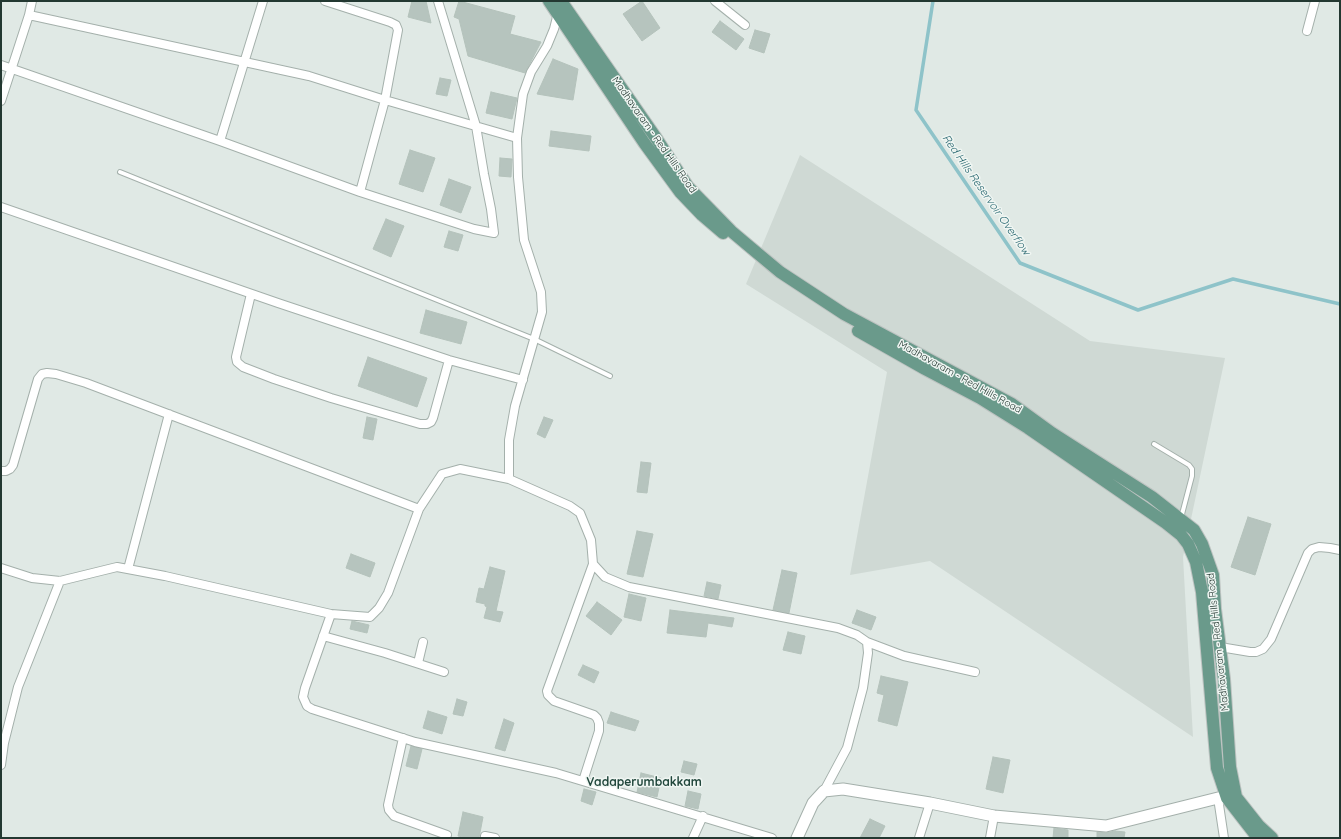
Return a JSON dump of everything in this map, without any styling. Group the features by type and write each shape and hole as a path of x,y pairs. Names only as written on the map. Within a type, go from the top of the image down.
{"main road":[{"name":"Madhavaram - Red Hills Road","path":"549,1 562,5 656,138 688,187 731,231 750,247 786,276 844,314 1012,404 1152,497 1194,530 1202,544 1213,575 1215,609 1224,679 1230,767 1227,798"},
{"name":"Madhavaram - Red Hills Road","path":"562,5 645,144 680,192 702,214 761,265 834,317 925,369 980,398 1028,428 1181,535 1188,544 1196,562 1202,592 1217,768 1227,798 1258,838"},
{"name":"Madhavaram - Red Hills Road","path":"1227,798 1272,838"}],"street":[{"path":"1,101 29,15 32,1"},
{"path":"220,141 263,1"},
{"path":"324,1 390,22 396,25 398,30 398,37 385,100 360,192"},
{"path":"1,65 220,141 360,192 474,229 494,233 476,126 438,1"},
{"path":"714,1 745,25"},
{"path":"1307,31 1315,1"},
{"path":"509,479 509,440 515,406 542,312 541,292 524,240 518,177 517,138 523,94 531,72 547,46 562,5"},
{"path":"29,15 309,76 385,100 517,138"},
{"path":"1,207 251,294 449,360 523,380"},
{"path":"251,294 236,362 243,367 274,379 338,400 420,424 427,424 431,422 433,418 449,360"},
{"path":"1,471 10,470 13,465 38,379 42,374 47,373 56,374 86,383 419,509"},
{"path":"128,569 169,414"},
{"path":"1,569 32,578 60,581 117,567 165,576 331,614 370,617 379,608 388,593 419,509 442,474 460,469 509,479 570,506 580,513 591,540 592,564 547,691 548,695 554,701 594,716 597,718 599,723 599,731 583,781"},
{"path":"1220,648 1250,652 1256,652 1263,649 1271,639 1308,552 1319,547 1340,550"},
{"path":"592,564 605,577 629,587 838,628 857,635 867,642 904,656 975,672"},
{"path":"1,765 2,742 18,687 60,581"},
{"path":"331,614 303,697 307,706 312,710 415,742 556,773 772,838"},
{"path":"323,636 385,653 444,672"},
{"path":"418,663 422,642"},
{"path":"797,838 813,803 824,791 847,748 863,688 868,653 867,642"},
{"path":"403,738 388,805 389,810 394,816 447,835"},
{"path":"824,791 844,788 994,816 1106,826 1227,798 1224,838"},
{"path":"919,838 930,803"},
{"path":"693,838 703,816"},
{"path":"990,838 994,816"},
{"path":"485,836 495,838"}],"lane":[{"path":"120,172 534,339 610,376"},
{"path":"1154,444 1189,465 1192,469 1192,476 1181,520"}],"shaded area":[{"path":"800,155 1090,341 1225,358 1183,557 1193,737 930,561 850,575 887,372 746,284"}],"building":[{"path":"412,1 426,1 431,23 408,17"},
{"path":"459,1 515,16 510,34 541,42 525,73 468,56 459,19 454,17"},
{"path":"642,1 660,28 642,41 623,14"},
{"path":"720,21 744,39 736,50 712,32"},
{"path":"755,30 770,34 764,53 749,48"},
{"path":"553,59 578,69 573,100 537,94"},
{"path":"440,78 451,80 447,96 436,94"},
{"path":"491,92 517,98 512,119 486,113"},
{"path":"551,131 591,136 589,151 549,146"},
{"path":"410,150 435,158 423,192 399,184"},
{"path":"500,158 512,159 511,177 499,176"},
{"path":"449,179 471,187 461,213 440,205"},
{"path":"386,219 404,226 391,257 373,249"},
{"path":"449,231 463,235 458,251 444,247"},
{"path":"426,310 467,322 461,344 420,333"},
{"path":"368,357 427,378 417,407 358,386"},
{"path":"367,417 377,419 373,440 363,438"},
{"path":"544,417 553,420 545,438 537,434"},
{"path":"641,462 651,463 647,493 637,492"},
{"path":"1248,517 1271,524 1255,575 1231,567"},
{"path":"637,531 653,534 643,577 627,574"},
{"path":"351,554 375,563 370,577 346,568"},
{"path":"490,567 505,571 496,611 503,612 500,622 484,618 487,607 485,604 476,602 479,588 484,589"},
{"path":"782,570 797,573 789,613 773,610"},
{"path":"707,582 721,585 718,599 704,596"},
{"path":"629,594 646,598 641,621 624,617"},
{"path":"597,602 622,620 611,635 586,616"},
{"path":"670,610 734,618 732,627 708,623 706,637 667,633"},
{"path":"857,610 876,617 871,630 852,623"},
{"path":"352,621 369,625 367,633 350,629"},
{"path":"788,632 805,636 801,654 783,650"},
{"path":"583,665 599,672 594,683 578,675"},
{"path":"881,676 908,682 897,726 878,721 884,695 877,693"},
{"path":"457,699 467,702 463,716 453,714"},
{"path":"428,711 447,717 442,734 423,728"},
{"path":"611,712 639,721 635,731 607,723"},
{"path":"504,719 514,723 505,751 495,748"},
{"path":"411,746 422,749 417,769 406,766"},
{"path":"993,757 1010,760 1003,793 986,789"},
{"path":"684,761 697,764 694,775 681,772"},
{"path":"641,773 661,778 657,797 637,792"},
{"path":"584,789 596,792 592,805 581,801"},
{"path":"688,791 701,794 698,809 685,806"},
{"path":"463,812 483,817 479,838 458,836"},
{"path":"870,819 885,826 879,838 860,838"},
{"path":"1054,828 1068,830 1068,838 1053,838"},
{"path":"1115,831 1125,832 1124,838 1097,838 1097,832 1106,833"}],"waterway":[{"name":"Red Hills Reservoir Overflow","path":"933,1 916,110 1020,263 1138,310 1233,279 1340,304"}],"district":[{"name":"Vadaperumbakkam","path":"644,782"}]}
